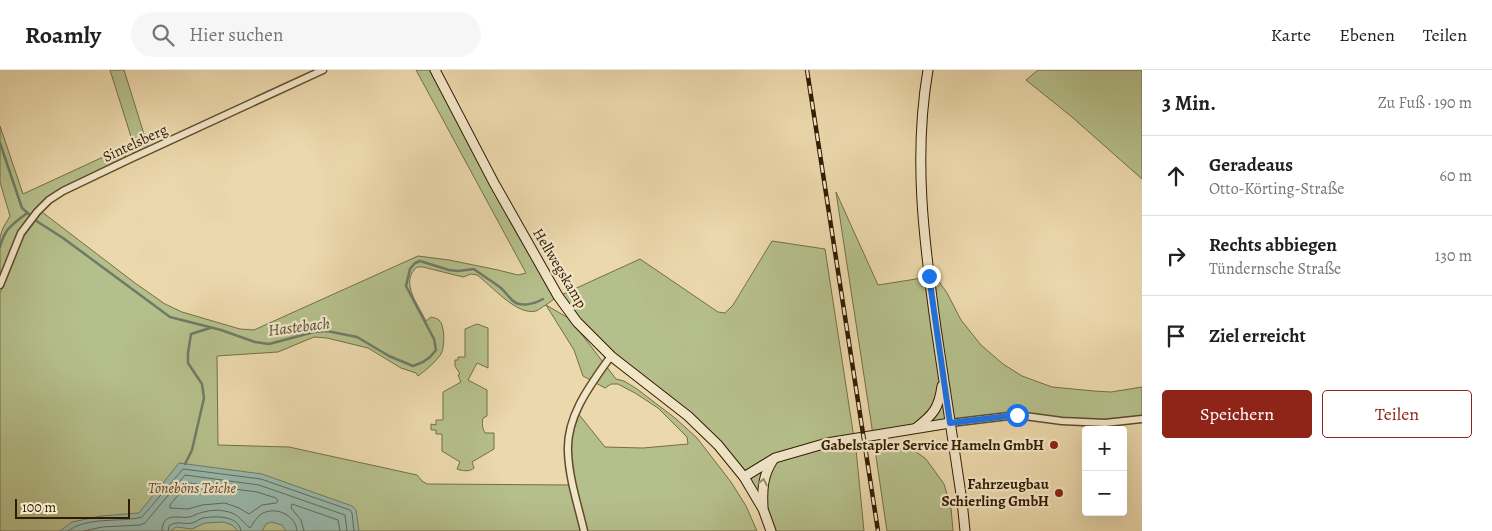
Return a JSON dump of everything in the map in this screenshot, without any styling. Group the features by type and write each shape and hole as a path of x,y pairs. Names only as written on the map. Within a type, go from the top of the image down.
{"main road":[{"name":"Hellwegskamp","path":"435,70 494,182 558,296 577,322 611,356 688,416 718,445 744,476 763,510"},
{"path":"928,70 922,116 920,183 924,240 965,531"},
{"path":"916,428 929,419 936,410 941,395 943,376"},
{"path":"744,476 775,458 827,443 950,423"},
{"path":"771,531 763,510 762,490 763,479 775,458"}],"street":[{"name":"Sintelsberg","path":"0,285 21,233 36,212 49,200 324,70"},
{"path":"584,531 567,450 571,426 582,400 611,356"},
{"path":"950,423 1017,415 1062,421 1104,423 1142,418"}],"green space":[{"path":"110,70 124,70 148,147 136,154 127,149 124,160 46,198 33,211 15,238 0,278 0,237 10,216 0,182 0,126 23,194 114,152 134,146"},
{"path":"416,70 435,70 558,296 546,305 570,319 616,379 624,381 637,389 675,418 697,438 731,482 746,506 757,531 0,531 0,293 22,239 42,212 165,304 182,312 240,329 254,330 418,256 449,260 518,275 526,273","holes":["417,267 463,277 471,274 477,275 505,299 521,309 536,311 546,305 574,350 583,376 605,388 611,384 618,384 635,393 658,408 687,437 688,444 643,448 605,447 577,412 567,450 573,485 427,484 417,475 289,447 218,445 217,356 278,352 314,337 327,338 368,348 401,368 416,373 418,376 430,366 441,354 444,341 443,331 438,319 431,317 426,321 412,294 410,280 412,273"]},
{"path":"1038,70 1142,70 1142,179 1072,117 1026,80"},
{"path":"836,192 878,285 935,276 947,293 961,320 981,345 1003,364 1022,376 1052,387 1111,392 1142,387 1142,418 1104,422 1017,414 950,422 873,435"},
{"path":"772,241 825,249 854,438 775,458 744,476 717,442 611,356 559,296 640,259 718,312 725,313 733,305"},
{"path":"477,324 488,328 488,368 477,363 468,380 487,390 487,416 483,418 483,429 485,433 494,433 494,449 472,462 474,468 464,471 457,469 460,462 442,451 442,434 436,434 436,430 431,430 431,424 436,425 436,420 443,420 443,392 461,382 458,375 460,374 455,366 455,360 458,360 458,357 465,357 465,329"},
{"path":"855,439 864,531 772,531 744,477 775,459"},
{"path":"874,443 908,446 926,459 944,484 951,508 953,531 887,531"}],"water":[{"name":"Töneböns Teiche","path":"179,463 262,474 352,506 356,510 359,531 286,531 282,525 271,522 266,524 262,531 238,531 232,525 223,522 205,523 192,529 176,527 171,531 60,531 72,522 101,516 139,513"}],"waterway":[{"name":"Hastebach","path":"0,143 22,208 38,222 63,238 170,317 221,330 255,342 269,344 314,332 327,331 357,337 389,356 413,366 423,362 436,350 434,339 406,286 410,269 415,263 420,261 449,270 474,269 501,288 512,300 519,304 531,304 543,299"},
{"path":"0,247 7,231 27,213"},
{"path":"185,464 192,450 204,398 202,384 188,363 191,334 210,328"}],"railway":[{"path":"807,70 878,531"}],"place":[{"name":"Gabelstapler Service Hameln GmbH","path":"1054,445"},
{"name":"Fahrzeugbau Schierling GmbH","path":"1059,493"}],"route":[{"path":"929,276 950,423 1017,415"}]}
